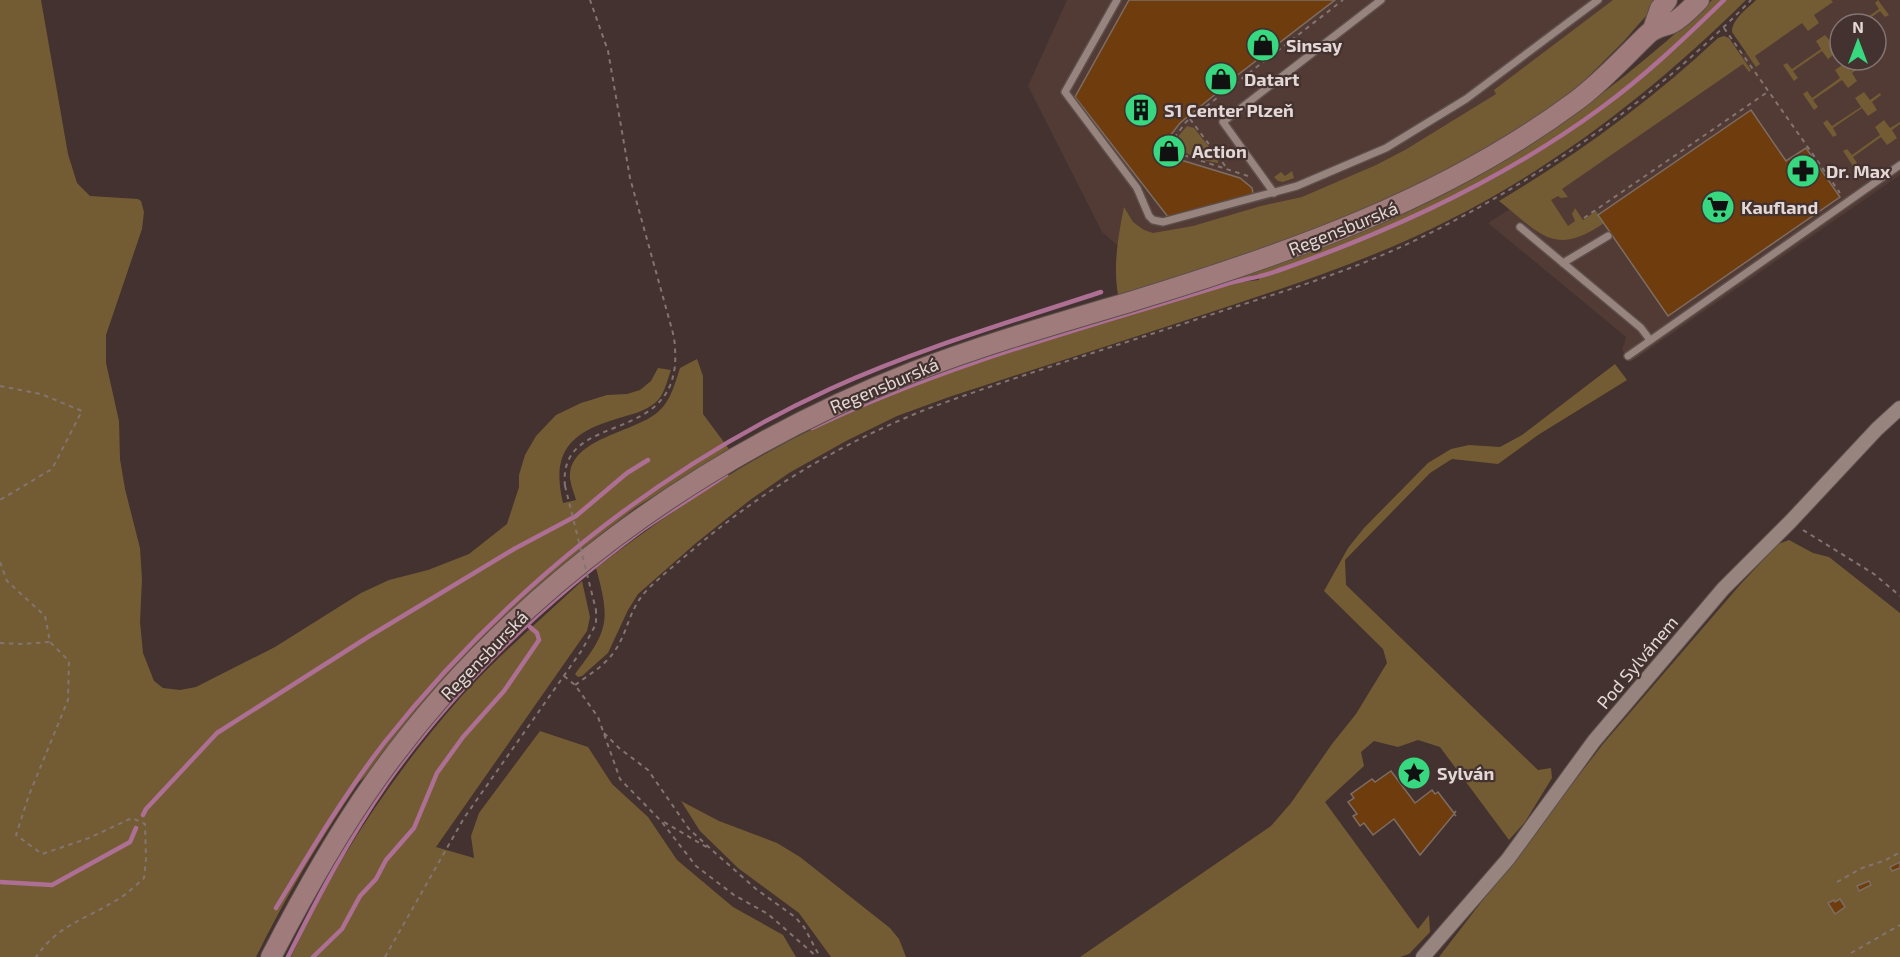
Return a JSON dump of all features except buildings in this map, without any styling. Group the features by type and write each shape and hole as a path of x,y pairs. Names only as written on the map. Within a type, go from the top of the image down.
{"main road":[{"name":"Regensburská","path":"271,957 318,870 375,782 441,698 508,629 554,587 605,544 666,500 711,471 782,431 839,403 914,371 981,347 1216,275 1298,247 1409,201 1491,157 1558,114 1607,75 1653,29 1660,9 1667,0"},
{"name":"Regensburská","path":"1653,29 1675,22 1699,0"}],"street":[{"name":"Pod Sylvánem","path":"1423,957 1508,859 1594,741 1657,664 1723,589 1900,408"}],"lane":[{"path":"1117,0 1065,92 1137,188 1149,216 1153,220 1163,222 1297,186 1386,148 1466,99 1598,0"},
{"path":"1274,193 1223,122 1381,0"},
{"path":"1628,356 1900,165"},
{"path":"1520,227 1641,328 1650,340"},
{"path":"1563,263 1608,237"}],"path":[{"path":"385,957 453,835 564,676 596,624 596,609 566,486 566,467 579,445 592,436 638,419 652,410 662,399 674,372 675,349 671,326 630,178 608,51 590,0"},
{"path":"575,685 610,657 617,647 636,602 648,589 709,536 758,498 829,454 884,426 927,409 1328,276 1421,238 1517,186 1611,123 1645,98 1751,0"},
{"path":"1724,27 1842,196"},
{"path":"1584,218 1769,91"},
{"path":"1190,119 1227,169"},
{"path":"0,386 41,394 82,411 52,470 0,500"},
{"path":"1791,521 1874,574 1900,596"},
{"path":"0,562 7,581 45,616 50,642 69,661 68,700 29,795 16,835 42,854 89,838 132,818 145,824 144,878 116,901 68,925 44,946 36,957"},
{"path":"0,643 50,642"},
{"path":"564,676 575,685 597,717 621,778 662,820 696,866 734,895 768,914 819,957"},
{"path":"603,731 619,748 648,770 689,829 756,889 795,917 804,927 819,957"},
{"path":"1414,773 1424,766"},
{"path":"662,820 711,850"},
{"path":"1837,882 1862,868 1886,860 1900,852"},
{"path":"1851,953 1900,926"}],"shaded area":[{"path":"0,0 41,0 68,154 77,183 90,196 138,199 141,201 144,212 142,229 106,335 106,363 119,421 120,459 125,489 140,548 142,579 140,622 143,653 154,681 163,688 180,690 196,687 275,647 361,593 389,580 428,570 469,554 507,524 519,487 519,475 525,455 536,436 556,415 581,403 607,395 627,394 640,390 651,381 658,368 671,370 663,392 655,403 641,411 586,431 567,448 562,458 560,471 563,503 576,500 570,473 574,461 582,451 593,443 658,412 669,397 680,368 697,359 703,376 703,414 729,449 635,508 591,542 514,609 452,673 372,770 359,782 331,824 279,912 256,957 0,957"},
{"path":"1067,0 1630,0 1555,60 1409,150 1294,203 1128,249 1117,245 1102,232 1028,86"},
{"path":"1613,0 1660,0 1624,41 1570,95 1474,158 1367,211 1247,256 1118,295 1116,262 1124,207 1133,222 1153,233 1193,226 1261,206 1302,197 1405,150 1496,94 1494,90"},
{"path":"1712,0 1723,0 1674,46 1596,110 1541,148 1484,182 1396,223 1276,271 1259,276 1258,274 1251,278 1231,280 1179,297 1201,287 1350,237 1473,179 1516,154 1598,97 1675,34"},
{"path":"1726,0 1746,0 1643,93 1569,149 1490,198 1449,220 1357,261 1294,284 897,416 789,473 750,500 696,543 638,594 608,653 582,676 578,677 575,674 594,647 604,625 604,601 596,568 730,474 817,427 918,384 1074,331 1232,283 1259,280 1259,278 1297,266 1388,229 1446,203 1503,173 1584,122 1639,79"},
{"path":"1756,0 1831,0 1833,2 1814,15 1819,23 1808,31 1802,23 1755,56 1760,64 1756,67 1732,32 1737,19"},
{"path":"1822,0 1900,0 1900,175 1631,362 1622,350 1626,337 1488,223 1615,141"},
{"path":"1878,0 1887,12 1875,12 1879,9 1875,3"},
{"path":"1825,35 1828,38 1828,59 1822,51 1793,71 1798,78 1794,81 1783,65 1787,63 1792,69 1821,49 1816,41"},
{"path":"1724,36 1729,38 1751,70 1749,72 1743,64 1562,189 1568,197 1558,196 1551,200 1568,226 1575,221 1572,214 1575,208 1583,220 1596,211 1604,223 1572,239 1559,240 1537,231 1499,201 1557,165 1613,126 1718,38"},
{"path":"1836,72 1853,72 1857,81 1848,88 1842,80 1813,100 1818,107 1814,110 1803,94 1807,91 1812,98 1840,78"},
{"path":"1864,92 1870,100 1880,93 1881,95 1872,102 1877,110 1868,116 1862,108 1833,128 1837,135 1833,137 1823,123 1827,120 1832,126 1861,107 1855,98"},
{"path":"1884,120 1890,128 1900,122 1892,130 1897,138 1887,145 1881,137 1853,157 1857,163 1853,166 1843,151 1847,149 1852,155 1880,135 1875,127"},
{"path":"1187,126 1194,128 1218,158 1218,163 1193,156 1182,150 1176,139"},
{"path":"1292,171 1294,178 1283,182 1274,177 1281,172 1285,176"},
{"path":"1615,364 1627,380 1538,435 1498,464 1452,459 1430,473 1345,560 1346,585 1538,770 1551,768 1552,778 1525,822 1509,840 1440,747 1418,740 1398,747 1374,741 1361,752 1364,766 1325,802 1418,929 1429,915 1430,932 1409,954 1400,957 1080,957 1271,826 1291,803 1356,714 1387,663 1383,649 1324,591 1348,548 1364,528 1428,463 1451,449 1469,445 1500,447 1522,435"},
{"path":"1789,540 1813,553 1829,557 1900,613 1900,957 1439,957 1603,744 1739,586 1778,544"},
{"path":"582,581 590,617 587,631 436,847 474,858 471,836 479,813 540,731 588,747 612,784 648,817 677,860 733,907 783,935 796,957 291,957 345,854 411,758 474,682"},
{"path":"681,801 719,821 777,843 800,857 890,928 899,939 906,957 831,957 799,913 738,868 700,831"}],"waterway":[{"path":"812,428 963,366 1223,285 1270,273 1404,221 1486,181 1564,134 1633,83 1724,0"},
{"path":"276,908 355,783 384,743 430,688 479,636 532,586 586,540 644,497 704,457 766,421 830,389 930,349 1101,292"},
{"path":"143,815 217,733 368,637 514,549 576,516 627,473 648,460"},
{"path":"288,957 334,868 373,804 442,712 504,646 571,586 642,530 726,475"},
{"path":"313,957 342,929 360,896 376,879 386,860 414,828 437,773 463,737 504,691 539,640 537,633 530,627"},
{"path":"0,882 52,885 130,842 136,828"}],"place":[{"name":"Sinsay","path":"1263,45"},
{"name":"Datart","path":"1221,79"},
{"name":"S1 Center Plzeň","path":"1141,110"},
{"name":"Action","path":"1169,151"},
{"name":"Dr. Max","path":"1803,171"},
{"name":"Kaufland","path":"1718,207"},
{"name":"Sylván","path":"1414,773"}]}
